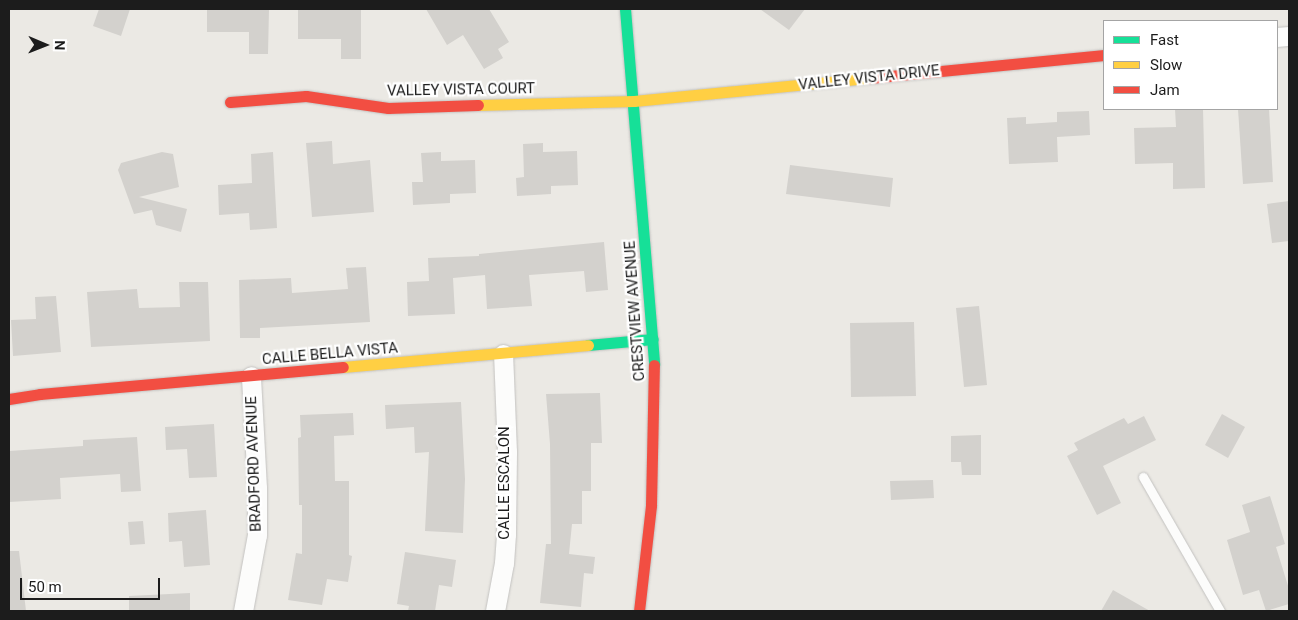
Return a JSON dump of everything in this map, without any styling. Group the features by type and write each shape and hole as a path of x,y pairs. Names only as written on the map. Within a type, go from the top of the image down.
{"street":[{"name":"CRESTVIEW AVENUE","path":"625,9 653,339 653,474 646,566 639,611"},
{"name":"VALLEY VISTA DRIVE","path":"634,101 1103,54"},
{"name":"VALLEY VISTA COURT","path":"230,102 306,96 388,108 634,101"},
{"name":"CALLE BELLA VISTA","path":"9,400 40,394 503,354 653,339"},
{"name":"CALLE ESCALON","path":"495,611 504,563 506,534 507,452 503,354"},
{"name":"BRADFORD AVENUE","path":"243,611 257,535 258,488 251,376"}],"lane":[{"path":"1143,477 1220,611"}],"building":[{"path":"99,9 130,9 121,36 93,26"},
{"path":"207,9 269,9 268,54 249,54 249,32 207,32"},
{"path":"298,9 361,9 361,59 341,59 341,39 298,39"},
{"path":"426,9 489,9 509,42 498,49 503,58 484,69 463,35 447,45"},
{"path":"760,9 805,9 789,30"},
{"path":"1175,110 1203,110 1205,188 1173,189 1173,163 1135,164 1134,128 1176,127"},
{"path":"1238,110 1269,110 1273,182 1243,184"},
{"path":"1089,111 1090,135 1057,137 1058,162 1009,164 1007,118 1026,117 1026,124 1057,122 1057,112"},
{"path":"332,141 333,164 370,160 374,212 312,217 306,143"},
{"path":"543,143 543,152 577,151 578,185 551,186 551,194 517,196 516,178 524,177 523,144"},
{"path":"162,152 173,154 179,187 139,197 187,209 181,232 156,225 152,210 134,214 118,170 121,163"},
{"path":"273,152 277,228 250,230 249,213 219,215 218,185 252,183 251,154"},
{"path":"441,152 441,161 475,160 476,193 450,194 450,203 413,205 412,182 423,182 421,153"},
{"path":"790,165 893,178 890,207 786,194"},
{"path":"1289,201 1289,241 1272,243 1267,204"},
{"path":"604,242 608,290 586,292 584,271 529,275 532,306 487,309 485,275 453,278 455,314 408,316 407,282 429,281 428,258 479,256 479,254"},
{"path":"366,267 370,322 260,328 260,338 240,338 239,280 291,278 292,293 348,289 346,268"},
{"path":"179,282 208,282 210,341 91,347 87,292 137,289 139,308 180,307"},
{"path":"56,296 61,352 13,356 11,320 36,319 35,297"},
{"path":"979,306 987,385 964,387 956,308"},
{"path":"914,322 916,396 851,397 850,323"},
{"path":"600,393 602,443 591,443 591,491 582,491 582,524 572,524 569,554 595,557 593,574 584,573 581,607 540,603 546,544 551,544 550,444 546,394"},
{"path":"461,402 465,479 463,533 425,531 429,452 415,453 414,427 386,429 385,405"},
{"path":"353,413 354,435 334,436 335,481 349,481 349,555 352,556 348,582 327,579 322,605 288,600 296,553 302,554 302,505 299,505 298,438 301,437 300,415"},
{"path":"1222,414 1245,427 1228,458 1205,445"},
{"path":"1144,416 1156,440 1103,466 1121,503 1097,515 1067,456 1078,450 1074,443 1124,418 1128,424"},
{"path":"214,424 217,477 189,478 187,449 166,450 165,427"},
{"path":"981,435 981,475 962,475 961,462 951,462 951,436"},
{"path":"137,437 141,491 121,492 120,474 60,478 61,499 9,502 9,451 83,446 83,440"},
{"path":"933,480 934,498 891,500 890,481"},
{"path":"1270,496 1285,544 1276,547 1289,589 1289,604 1266,611 1259,590 1243,595 1227,540 1250,532 1242,505"},
{"path":"206,510 210,565 184,567 182,541 169,542 168,513"},
{"path":"143,521 145,544 130,545 128,522"},
{"path":"9,551 19,551 26,611 9,611"},
{"path":"405,552 456,560 452,587 439,585 435,611 408,611 409,606 397,604"},
{"path":"1113,590 1150,611 1101,611"},
{"path":"190,593 190,611 129,611 129,596"}],"traffic: fast":[{"path":"625,9 654,365"},
{"path":"588,345 653,339"}],"traffic: slow":[{"path":"478,105 634,101 870,78"},
{"path":"343,367 588,345"}],"traffic: jam":[{"path":"870,78 1103,55"},
{"path":"230,102 306,96 388,108 478,105"},
{"path":"639,611 651,505 654,365"},
{"path":"9,399 40,394 343,367"}]}
